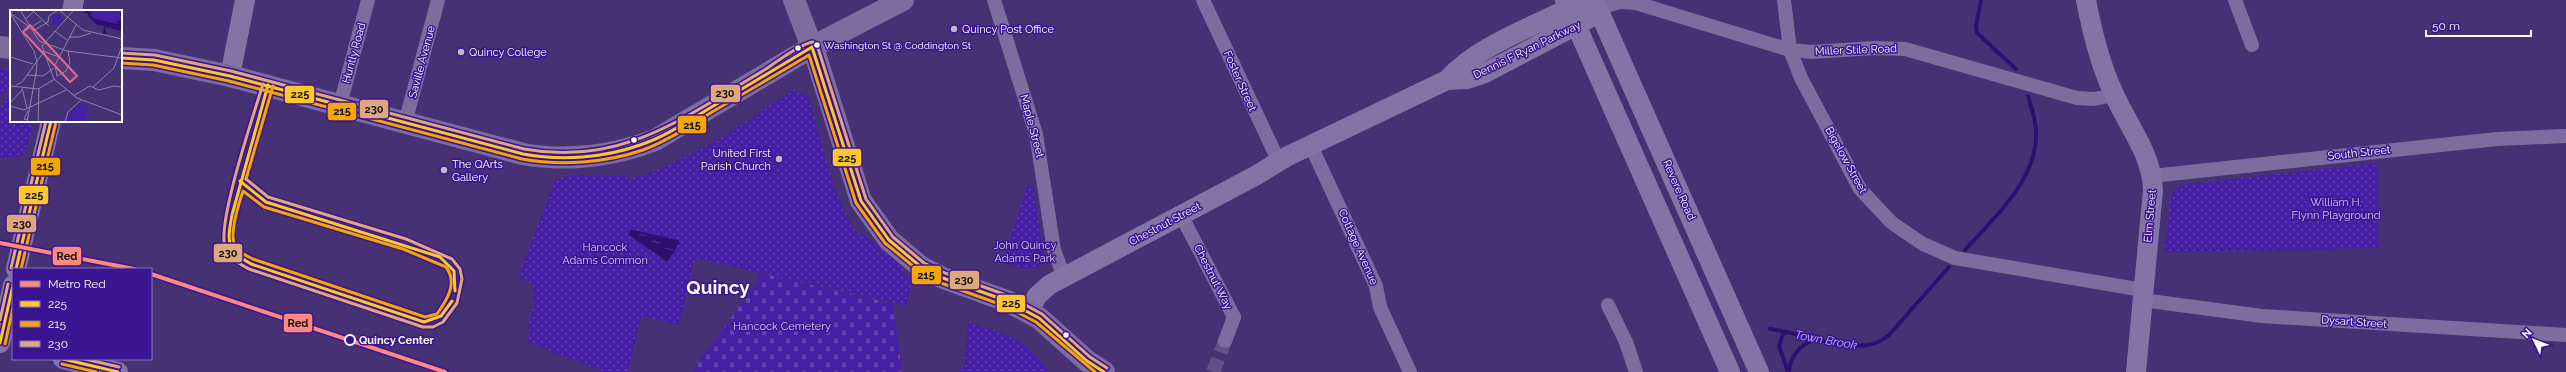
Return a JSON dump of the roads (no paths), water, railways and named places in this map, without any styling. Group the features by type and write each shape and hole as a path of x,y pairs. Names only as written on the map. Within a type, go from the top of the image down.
{"main road":[{"path":"794,0 812,47 860,201 870,216 894,245 921,267 943,278 1007,301 1029,312 1058,333 1090,369"},
{"path":"122,58 154,60 230,76 405,123 540,157 576,157 614,152 641,145 666,134 812,47 902,0"}],"street":[{"path":"72,10 74,0"},
{"path":"230,76 245,0"},
{"name":"Huntly Road","path":"340,105 368,0"},
{"name":"Saville Avenue","path":"405,123 438,0"},
{"name":"Maple Street","path":"994,0 1036,134 1054,250 1064,277"},
{"name":"Foster Street","path":"1203,0 1279,162"},
{"name":"Bigelow Street","path":"1784,0 1790,50 1801,78 1860,189 1883,216 1902,231 1934,250 1955,258 2142,295"},
{"name":"Elm Street","path":"2086,0 2104,69 2114,95 2146,156 2152,176 2153,190 2136,372"},
{"path":"2235,0 2252,44"},
{"name":"Miller Stile Road","path":"1596,4 1620,2 1636,3 1790,50 1812,52 1875,48 1905,49 2078,98 2094,99 2114,95"},
{"path":"1567,4 1730,372"},
{"name":"Dennis F Ryan Parkway","path":"1311,146 1447,80 1461,65 1472,57 1567,4 1596,4 1594,14 1577,26 1485,73 1467,79 1447,80"},
{"name":"Revere Road","path":"1596,4 1759,372"},
{"path":"16,268 51,122"},
{"name":"South Street","path":"2152,176 2497,139 2566,136"},
{"name":"Chestnut Street","path":"1029,312 1042,290 1064,277 1311,146"},
{"name":"Cottage Avenue","path":"1311,146 1376,286 1380,307 1410,372"},
{"name":"Chestnut Way","path":"1181,215 1234,317 1225,341"},
{"path":"0,342 12,289"},
{"name":"Dysart Street","path":"2142,295 2262,316 2566,335"},
{"path":"1608,305 1626,342 1636,372"},
{"path":"0,347 12,348"},
{"path":"1719,348 1738,372"},
{"path":"67,360 118,372"}],"water":[{"path":"630,229 681,241 667,262 629,235"}],"waterway":[{"name":"Town Brook","path":"1981,0 1976,26 1977,33 2016,69"},
{"name":"Town Brook","path":"1965,250 2012,197 2030,166 2035,149 2036,127 2028,96"},
{"name":"Town Brook","path":"1788,372 1779,346 1783,334 1787,332 1826,342 1853,346 1878,342 1888,336 1949,267"},
{"path":"1770,329 1787,332"},
{"path":"1789,372 1790,366 1797,351 1805,344 1815,339"}],"tunnel":[{"path":"1213,372 1225,341"}],"metro line":[{"name":"Red","path":"0,243 129,268"},
{"name":"Red","path":"152,274 445,372"}],"place":[{"name":"Quincy Post Office","path":"954,29"},
{"name":"Washington St @ Coddington St","path":"817,45"},
{"name":"Quincy College","path":"461,52"},
{"name":"United First Parish Church","path":"779,159"},
{"name":"The QArts Gallery","path":"444,170"},
{"name":"Quincy Center","path":"350,340"}],"district":[{"name":"Quincy","path":"718,287"}],"park label":[{"name":"William H. Flynn Playground","path":"2336,208"},
{"name":"John Quincy Adams Park","path":"1025,251"},
{"name":"Hancock Adams Common","path":"605,253"},
{"name":"Hancock Cemetery","path":"782,326"}]}
